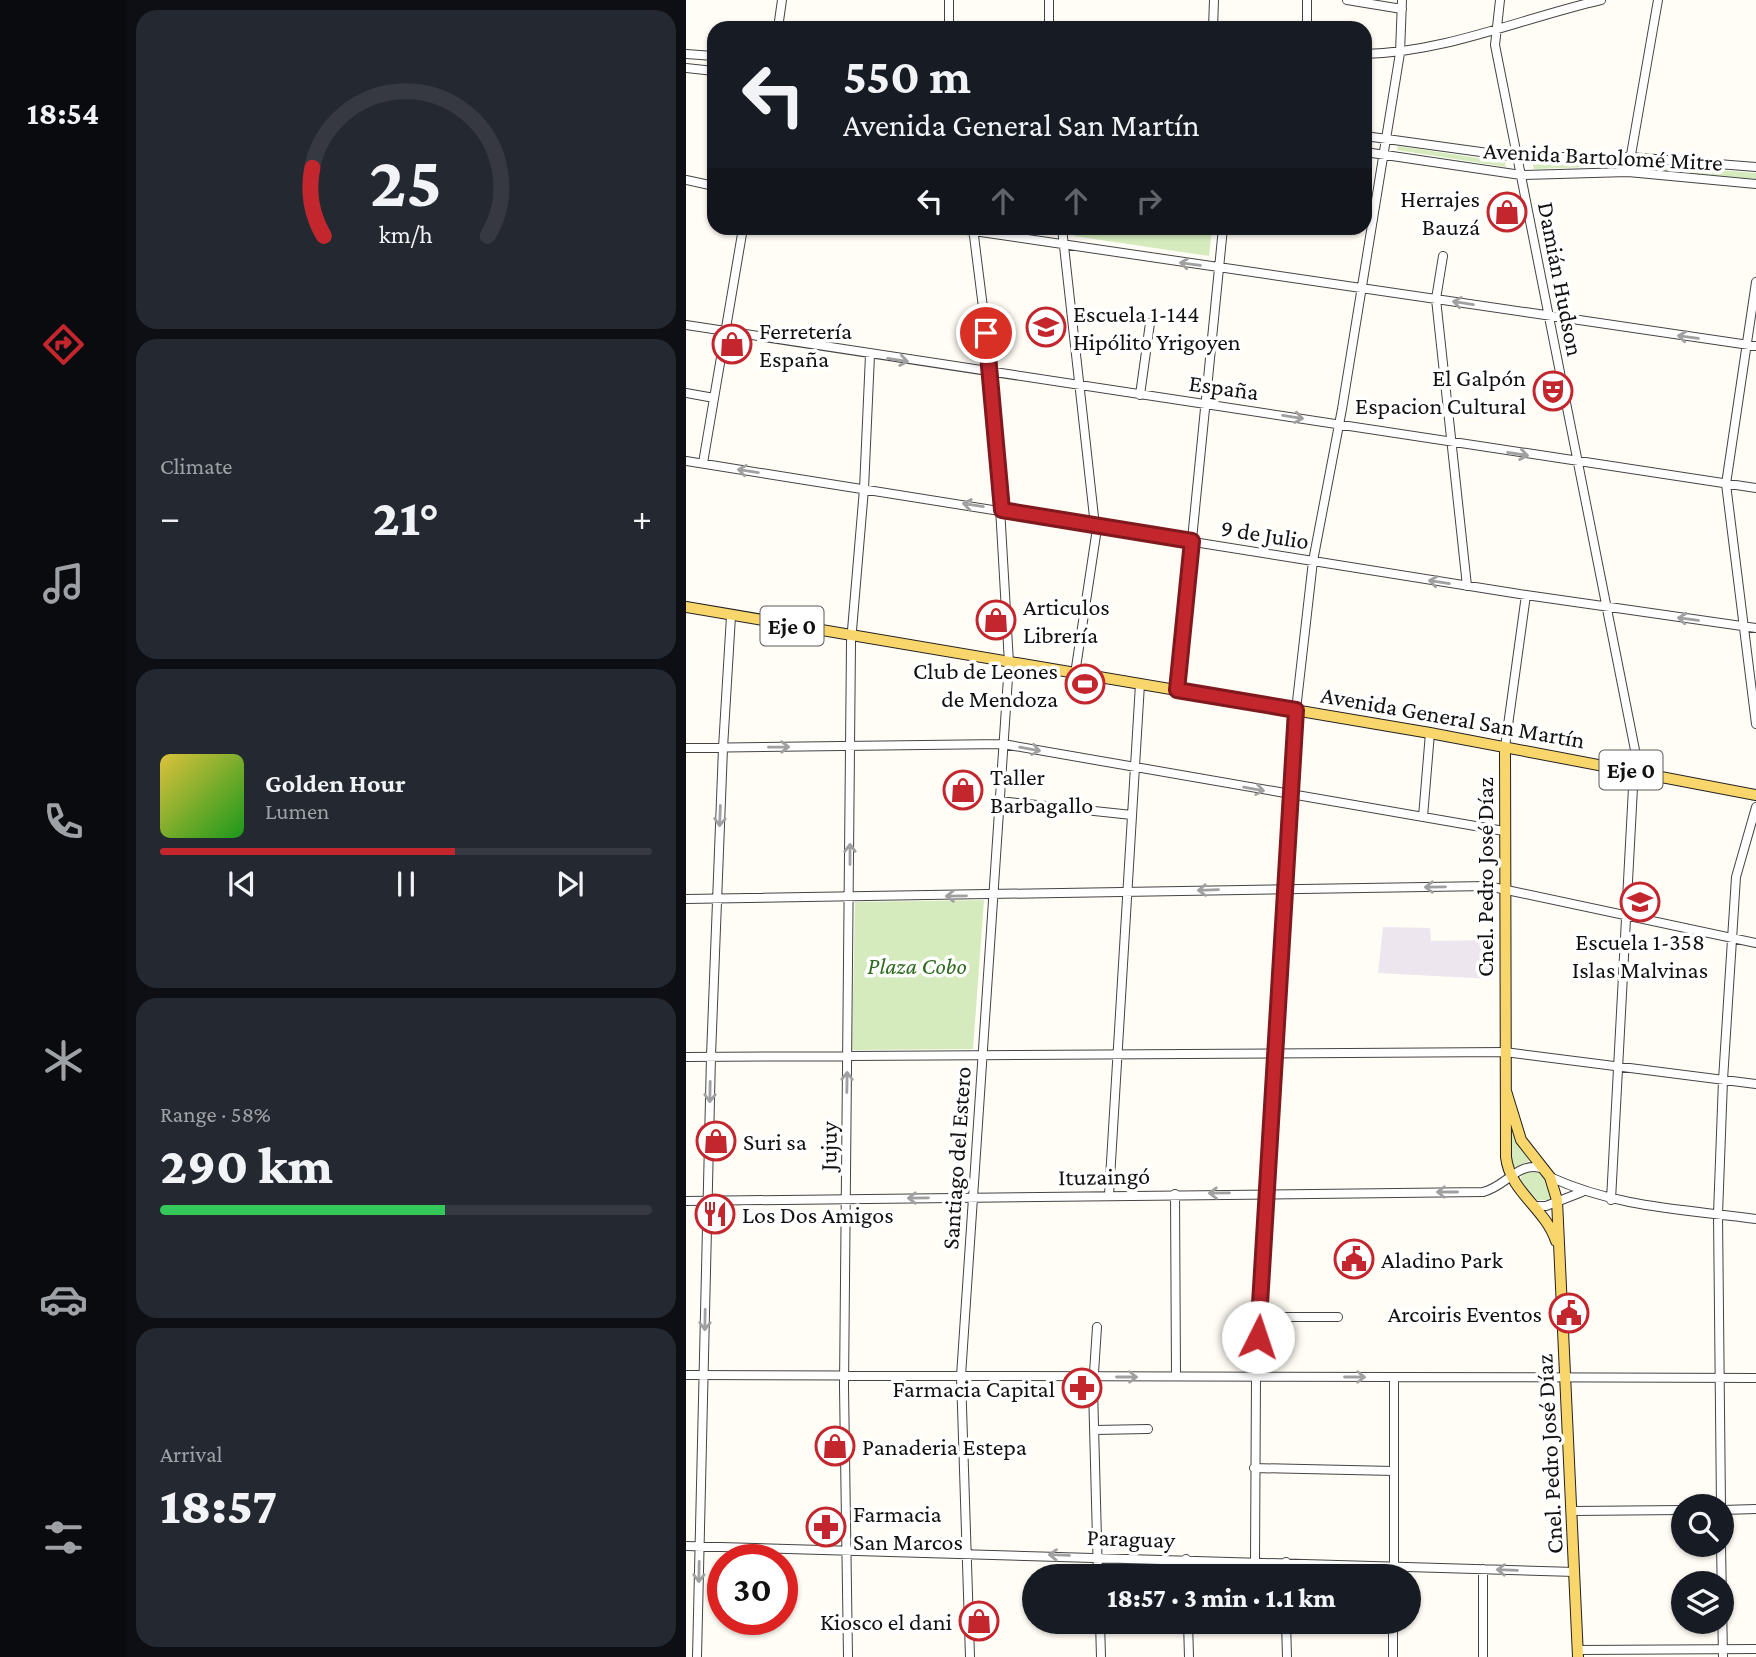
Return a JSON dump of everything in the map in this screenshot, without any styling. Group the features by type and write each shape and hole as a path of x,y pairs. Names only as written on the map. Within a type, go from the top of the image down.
{"main road":[{"name":"Avenida General San Martín","path":"686,607 1430,733 1756,795"},
{"name":"Cnel. Pedro José Díaz","path":"1505,747 1506,1157 1515,1179 1549,1223 1559,1250"},
{"name":"Cnel. Pedro José Díaz","path":"1506,1091 1521,1140 1540,1168 1550,1177 1554,1188 1566,1378 1578,1654"}],"street":[{"path":"779,21 782,0"},
{"path":"949,0 949,21"},
{"path":"1049,0 1049,21"},
{"path":"1213,21 1214,0"},
{"path":"1307,0 1307,21"},
{"path":"1347,0 1402,5 1400,53 1372,221"},
{"name":"Damián Hudson","path":"1500,0 1495,31 1517,158 1635,750 1611,1200"},
{"path":"1372,54 1400,53 1495,31 1566,4 1601,0"},
{"path":"1628,172 1658,0"},
{"path":"686,55 707,56"},
{"path":"686,68 707,70"},
{"name":"Avenida Bartolomé Mitre","path":"1372,137 1517,158 1630,157 1756,167"},
{"name":"Avenida Bartolomé Mitre","path":"1372,153 1521,175 1628,172 1756,184"},
{"path":"686,180 707,184"},
{"path":"703,463 742,235"},
{"name":"Santiago del Estero","path":"971,1657 961,1377 1009,663 1002,510 991,374 975,235"},
{"path":"1005,235 1063,246 1751,346"},
{"path":"1062,235 1077,386 1095,527 1075,674"},
{"path":"1177,690 1222,235"},
{"path":"1255,1561 1256,1376 1296,710 1313,561 1339,424 1370,235"},
{"path":"1443,256 1436,299 1467,586"},
{"path":"1756,282 1751,346 1726,484 1756,724"},
{"path":"1140,395 1150,323"},
{"name":"España","path":"686,325 991,374 1339,424 1577,464 1756,488"},
{"name":"Jujuy","path":"848,1657 845,1376 852,636 864,489 870,355"},
{"path":"686,393 714,398"},
{"name":"9 de Julio","path":"686,461 1526,596 1756,628"},
{"path":"1505,747 1526,596"},
{"path":"697,1657 711,1056 731,616"},
{"path":"1108,1195 1140,684"},
{"path":"1423,817 1430,733"},
{"path":"686,748 1003,744 1504,831"},
{"path":"999,801 1132,816"},
{"path":"1721,1494 1718,1214 1723,1080 1737,868 1756,807"},
{"path":"686,899 992,896 1285,888 1504,887 1756,943"},
{"path":"686,1057 982,1053 1505,1052 1756,1084"},
{"name":"Ituzaingó","path":"686,1202 1268,1192 1483,1192 1515,1179 1525,1167 1540,1168"},
{"path":"1550,1177 1582,1192 1611,1200 1756,1219"},
{"path":"1537,1206 1582,1192"},
{"path":"1175,1194 1176,1376"},
{"path":"1260,1317 1338,1317"},
{"path":"1097,1327 1094,1430 1098,1564"},
{"path":"686,1375 1756,1378"},
{"path":"1394,1377 1394,1564"},
{"path":"1094,1430 1148,1429"},
{"path":"1254,1468 1394,1471"},
{"path":"1734,1508 1756,1509"},
{"path":"1572,1511 1671,1510"},
{"name":"Paraguay","path":"686,1546 1340,1564"},
{"path":"1721,1557 1723,1653"},
{"path":"1186,1559 1186,1564"},
{"name":"Paraguay","path":"1421,1567 1575,1572"},
{"path":"1483,1569 1483,1657"},
{"path":"1100,1634 1101,1657"},
{"path":"1188,1634 1189,1657"},
{"path":"1286,1634 1287,1657"},
{"path":"1393,1634 1393,1657"},
{"path":"1578,1654 1723,1653 1756,1649"}],"shaded area":[{"path":"1383,927 1430,928 1431,941 1492,940 1492,979 1378,973"}],"green space":[{"path":"1398,146 1505,162 1506,167 1397,150"},
{"path":"1618,162 1618,166 1534,169 1533,164"},
{"path":"1643,164 1756,173 1756,179 1642,169"},
{"path":"1074,235 1211,235 1209,256"},
{"name":"Plaza Cobo","path":"984,900 973,1049 852,1050 855,902"},
{"path":"1508,1113 1516,1137 1529,1161 1513,1168"},
{"path":"1524,1171 1537,1171 1546,1179 1552,1193 1549,1200 1536,1200 1520,1180"}],"place":[{"name":"Herrajes Bauzá","path":"1507,212"},
{"name":"Escuela 1-144 Hipólito Yrigoyen","path":"1046,327"},
{"name":"Ferretería España","path":"732,344"},
{"name":"El Galpón Espacion Cultural","path":"1553,391"},
{"name":"Articulos Librería","path":"996,620"},
{"name":"Club de Leones de Mendoza","path":"1085,684"},
{"name":"Taller Barbagallo","path":"963,790"},
{"name":"Escuela 1-358 Islas Malvinas","path":"1640,902"},
{"name":"Suri sa","path":"716,1141"},
{"name":"Los Dos Amigos","path":"715,1214"},
{"name":"Aladino Park","path":"1354,1259"},
{"name":"Arcoiris Eventos","path":"1569,1313"},
{"name":"Farmacia Capital","path":"1082,1388"},
{"name":"Panaderia Estepa","path":"835,1446"},
{"name":"Farmacia San Marcos","path":"826,1527"},
{"name":"Kiosco el dani","path":"979,1621"}],"route":[{"path":"986,333 993,387 1002,510 1192,541 1177,690 1296,710 1258,1337"}]}
